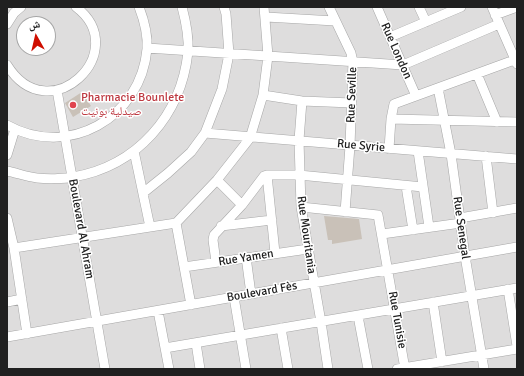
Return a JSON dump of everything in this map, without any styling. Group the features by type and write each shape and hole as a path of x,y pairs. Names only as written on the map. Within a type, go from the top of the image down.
{"street":[{"path":"7,24 14,13 21,7"},
{"path":"7,65 19,80 27,86 37,89 47,91 57,90 73,84 80,78 90,64 93,56 94,38 92,30 84,14 76,7"},
{"path":"7,155 11,127 40,136 66,137 86,132 106,122 122,107 135,90 138,83 143,69 147,48 145,22 139,7"},
{"path":"7,171 37,178 72,178 105,168 134,151 156,131 172,107 183,80 188,51 187,25 182,7"},
{"path":"143,193 191,152 205,133 222,89 228,54 226,14 224,7"},
{"path":"14,248 176,223 217,180 250,138 263,95 268,56 264,7"},
{"name":"Rue Seville","path":"329,7 351,53 353,62 350,146 345,212"},
{"name":"Rue London","path":"377,7 416,96"},
{"path":"419,7 426,22"},
{"path":"147,48 403,65 495,15 517,7"},
{"path":"390,37 458,8"},
{"path":"389,149 391,119 394,104 516,61 495,15"},
{"path":"266,17 335,21"},
{"path":"477,74 497,122"},
{"name":"Rue Senegal","path":"438,88 451,154 465,256 484,369"},
{"name":"Boulevard Al Ahram","path":"57,90 105,369"},
{"path":"263,95 302,101 352,104"},
{"name":"Rue Mouritania","path":"302,101 299,140 301,207 328,369"},
{"path":"391,119 517,122"},
{"name":"Rue Syrie","path":"205,133 250,138 299,140 350,146 517,159"},
{"path":"134,151 150,227"},
{"path":"418,151 429,227"},
{"path":"486,156 493,213"},
{"path":"267,175 275,253"},
{"path":"216,262 213,240 214,235 242,205 261,179 267,175 299,176 423,187"},
{"path":"217,180 242,205"},
{"path":"406,186 413,230"},
{"path":"301,207 345,212"},
{"path":"382,234 429,227 517,208"},
{"name":"Rue Tunisie","path":"345,212 378,215 395,309 403,369"},
{"path":"7,218 14,248 28,334"},
{"path":"221,226 272,220"},
{"path":"176,223 191,305"},
{"name":"Boulevard Fès","path":"7,337 517,247"},
{"name":"Rue Yamen","path":"184,268 246,257 308,249"},
{"path":"246,257 251,294"},
{"path":"165,348 513,289 517,347 482,355 403,369"},
{"path":"234,297 246,369"},
{"path":"7,302 22,299"},
{"path":"433,302 442,362"},
{"path":"158,310 170,369"},
{"path":"358,316 368,369"},
{"path":"281,328 288,369"},
{"path":"196,343 200,369"}],"shaded area":[{"path":"7,7 517,7 517,369 7,369"}],"building":[{"path":"82,92 91,106 73,117 65,103"},
{"path":"324,216 359,219 362,239 332,244 332,240 328,240"}],"place":[{"name":"Pharmacie Bounlete صيدلية بونيت","path":"73,105"}]}
